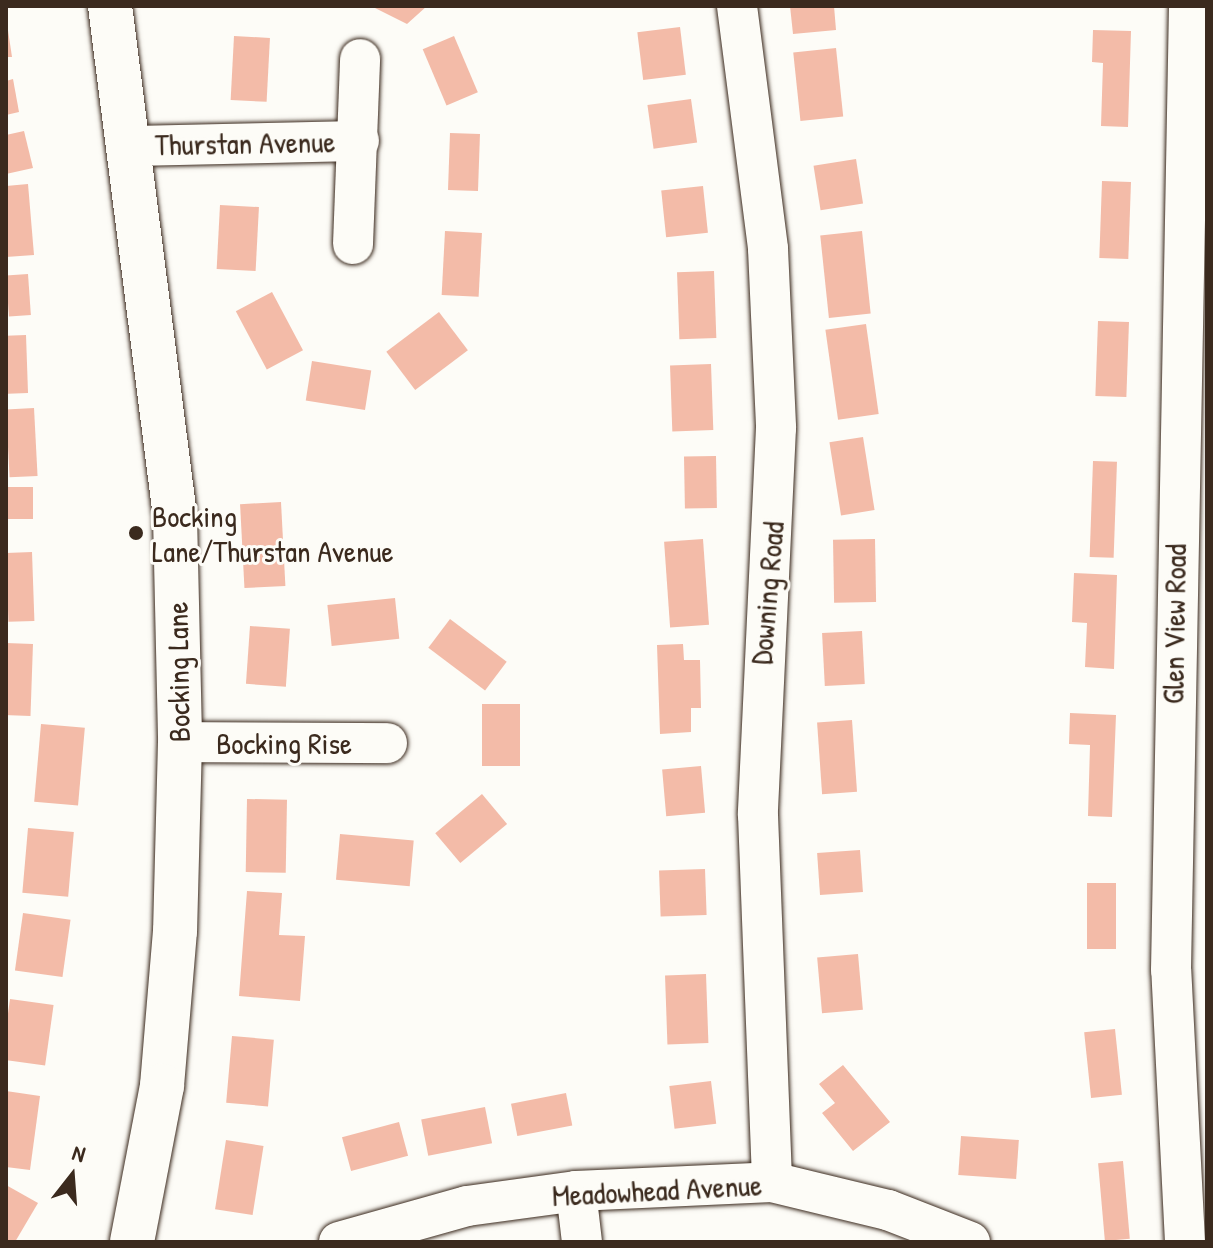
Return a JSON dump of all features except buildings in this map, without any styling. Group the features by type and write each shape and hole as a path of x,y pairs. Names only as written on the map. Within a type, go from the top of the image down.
{"street":[{"name":"Bocking Lane","path":"110,6 132,146 175,516 180,742 175,931 162,1086 132,1242"},
{"name":"Downing Road","path":"737,6 768,249 776,428 758,815 772,1182"},
{"name":"Glen View Road","path":"1185,1242 1171,939 1189,6"},
{"name":"Thurstan Avenue","path":"353,244 360,59"},
{"name":"Thurstan Avenue","path":"132,146 359,141"},
{"name":"Bocking Rise","path":"180,742 387,743"},
{"name":"Meadowhead Avenue","path":"339,1242 467,1206 576,1191 772,1182 888,1210 970,1242"},
{"path":"576,1191 582,1242"}],"place":[{"name":"Bocking Lane/Thurstan Avenue","path":"136,533"}]}
